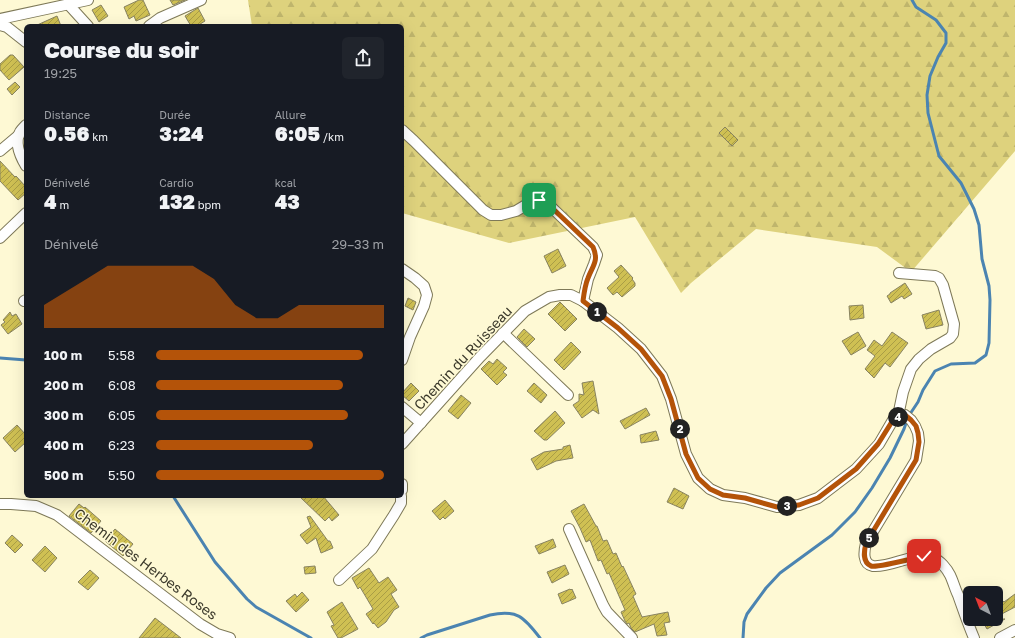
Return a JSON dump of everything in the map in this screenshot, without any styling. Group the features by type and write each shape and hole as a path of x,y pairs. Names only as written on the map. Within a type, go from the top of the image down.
{"street":[{"path":"152,24 160,18 201,0"},
{"path":"0,19 82,1"},
{"path":"68,4 86,24"},
{"path":"0,25 7,27 24,40"},
{"path":"24,127 20,132 17,142 20,156 24,163"},
{"path":"404,132 483,210 491,215 500,216 516,211 531,202 539,200 548,204 572,226 593,247 597,255 588,279 583,301"},
{"path":"0,151 19,135"},
{"path":"0,238 24,215"},
{"path":"404,270 424,286 427,295 404,354"},
{"path":"899,273 935,276 939,278 943,286 954,324 953,334 950,338 931,349 911,369 903,392 905,417 916,426 918,433 919,442 916,460 866,543 864,557 872,566 884,565 924,556 934,558 950,575 974,638"},
{"name":"Chemin du Ruisseau","path":"404,442 480,357 525,311 549,297 560,295 571,295 583,301 618,328 641,349 662,376 671,399 686,454 698,478 710,489 723,495 745,498 777,507 799,505 818,498 856,469 878,444 893,420 905,417"},
{"path":"503,334 568,394"},
{"path":"404,409 421,424"},
{"path":"339,580 372,549 394,516 401,503 401,498"},
{"name":"Chemin des Herbes Roses","path":"0,504 36,506 56,515 200,624 217,634 230,638"},
{"path":"569,529 606,612 632,638"},
{"path":"1000,638 1015,630"}],"green space":[{"path":"248,0 1015,0 1015,151 911,272 877,247 756,229 681,293 635,217 509,243 404,214 404,24 252,24"}],"building":[{"path":"139,0 143,0 150,15 136,21 134,16 129,19 124,7"},
{"path":"170,0 185,0 173,5"},
{"path":"101,5 108,16 99,22 92,10"},
{"path":"198,8 205,21 200,24 190,24 185,16"},
{"path":"57,16 60,24 39,24"},
{"path":"10,55 13,55 24,67 9,80 0,70 0,64"},
{"path":"15,82 20,87 12,95 7,89"},
{"path":"725,127 738,140 732,146 719,133"},
{"path":"0,161 24,185 24,195 18,200 0,181"},
{"path":"558,249 566,266 552,273 544,256"},
{"path":"621,265 633,278 632,279 635,283 635,286 622,297 617,292 613,295 607,288 619,277 614,271"},
{"path":"905,283 912,294 904,299 902,296 891,303 887,296"},
{"path":"408,298 416,302 413,310 405,306"},
{"path":"560,302 577,319 565,331 548,314"},
{"path":"863,305 864,318 850,320 849,306"},
{"path":"939,310 943,325 926,329 922,315"},
{"path":"10,312 12,316 16,314 22,324 8,334 1,325 5,322 3,320"},
{"path":"524,329 535,339 527,347 517,337"},
{"path":"858,332 866,346 851,355 842,341"},
{"path":"892,332 908,343 890,367 885,363 874,378 865,369 875,356 867,350 874,340 882,346"},
{"path":"571,342 581,352 564,370 554,360"},
{"path":"497,359 507,368 503,372 507,375 497,385 481,369 489,361 493,364"},
{"path":"593,381 599,414 593,410 582,418 573,405 579,401 579,394 584,395 582,383"},
{"path":"411,383 419,391 409,401 404,397 404,391"},
{"path":"534,383 547,395 541,403 527,391"},
{"path":"461,395 471,403 458,419 448,411"},
{"path":"646,408 650,415 625,429 620,421"},
{"path":"555,411 565,423 547,440 544,440 534,431"},
{"path":"17,425 24,433 24,444 15,452 3,438"},
{"path":"656,431 659,440 641,443 640,435"},
{"path":"570,445 573,458 556,461 537,470 531,459 544,452 563,449 563,447"},
{"path":"674,488 689,496 683,509 667,502"},
{"path":"301,498 325,498 339,515 332,521 329,517 325,521"},
{"path":"445,500 454,511 445,519 443,517 440,520 432,511"},
{"path":"79,504 84,508 85,507 101,521 91,533 69,516"},
{"path":"584,504 597,526 603,541 607,540 613,554 616,553 622,567 623,566 636,594 633,596 642,617 668,612 670,622 664,623 667,635 657,636 654,624 635,632 629,623 627,624 625,621 621,612 625,610 609,573 607,574 601,560 598,561 590,540 586,542 571,511"},
{"path":"310,516 328,541 330,541 333,548 321,553 316,538 307,544 300,535 311,527 307,517"},
{"path":"115,529 133,544 123,556 105,541"},
{"path":"12,535 23,545 15,553 5,543"},
{"path":"553,539 556,547 539,554 535,546"},
{"path":"45,546 57,558 45,572 32,560"},
{"path":"565,565 569,574 552,583 547,572"},
{"path":"315,566 316,573 305,574 304,567"},
{"path":"369,568 379,583 388,577 397,590 391,594 399,607 394,610 386,622 378,628 366,614 373,609 360,587 358,589 352,578"},
{"path":"90,570 99,578 88,590 78,582"},
{"path":"572,589 576,598 562,604 558,594"},
{"path":"302,592 309,600 296,612 286,601 295,594 297,597"},
{"path":"1015,594 1015,607 1003,613 1003,601 1004,602"},
{"path":"342,602 358,629 341,638 338,638 331,626 334,625 327,612"},
{"path":"155,618 181,638 139,638"},
{"path":"985,626 992,626 987,629"}],"waterway":[{"path":"743,638 744,622 747,614 766,588 780,573 832,535 855,512 872,488 890,458 908,417 935,371 951,364 975,363 986,355 989,343 990,300 989,286 982,259 979,225 974,209 961,183 939,156 928,113 927,95 930,76 946,43 946,33 936,20 916,7 912,0"},
{"path":"0,358 24,360"},
{"path":"174,498 215,562 247,599 256,607 311,638"},
{"path":"421,638 499,613 519,616 540,638"}],"route":[{"path":"539,200 548,204 593,247 597,255 588,279 583,301 618,328 641,349 662,376 671,399 686,454 698,478 710,489 723,495 745,498 777,507 799,505 818,498 856,469 878,444 893,420 898,416 905,415 916,426 918,433 919,442 916,460 866,543 864,557 872,566 884,565 924,556"}]}
